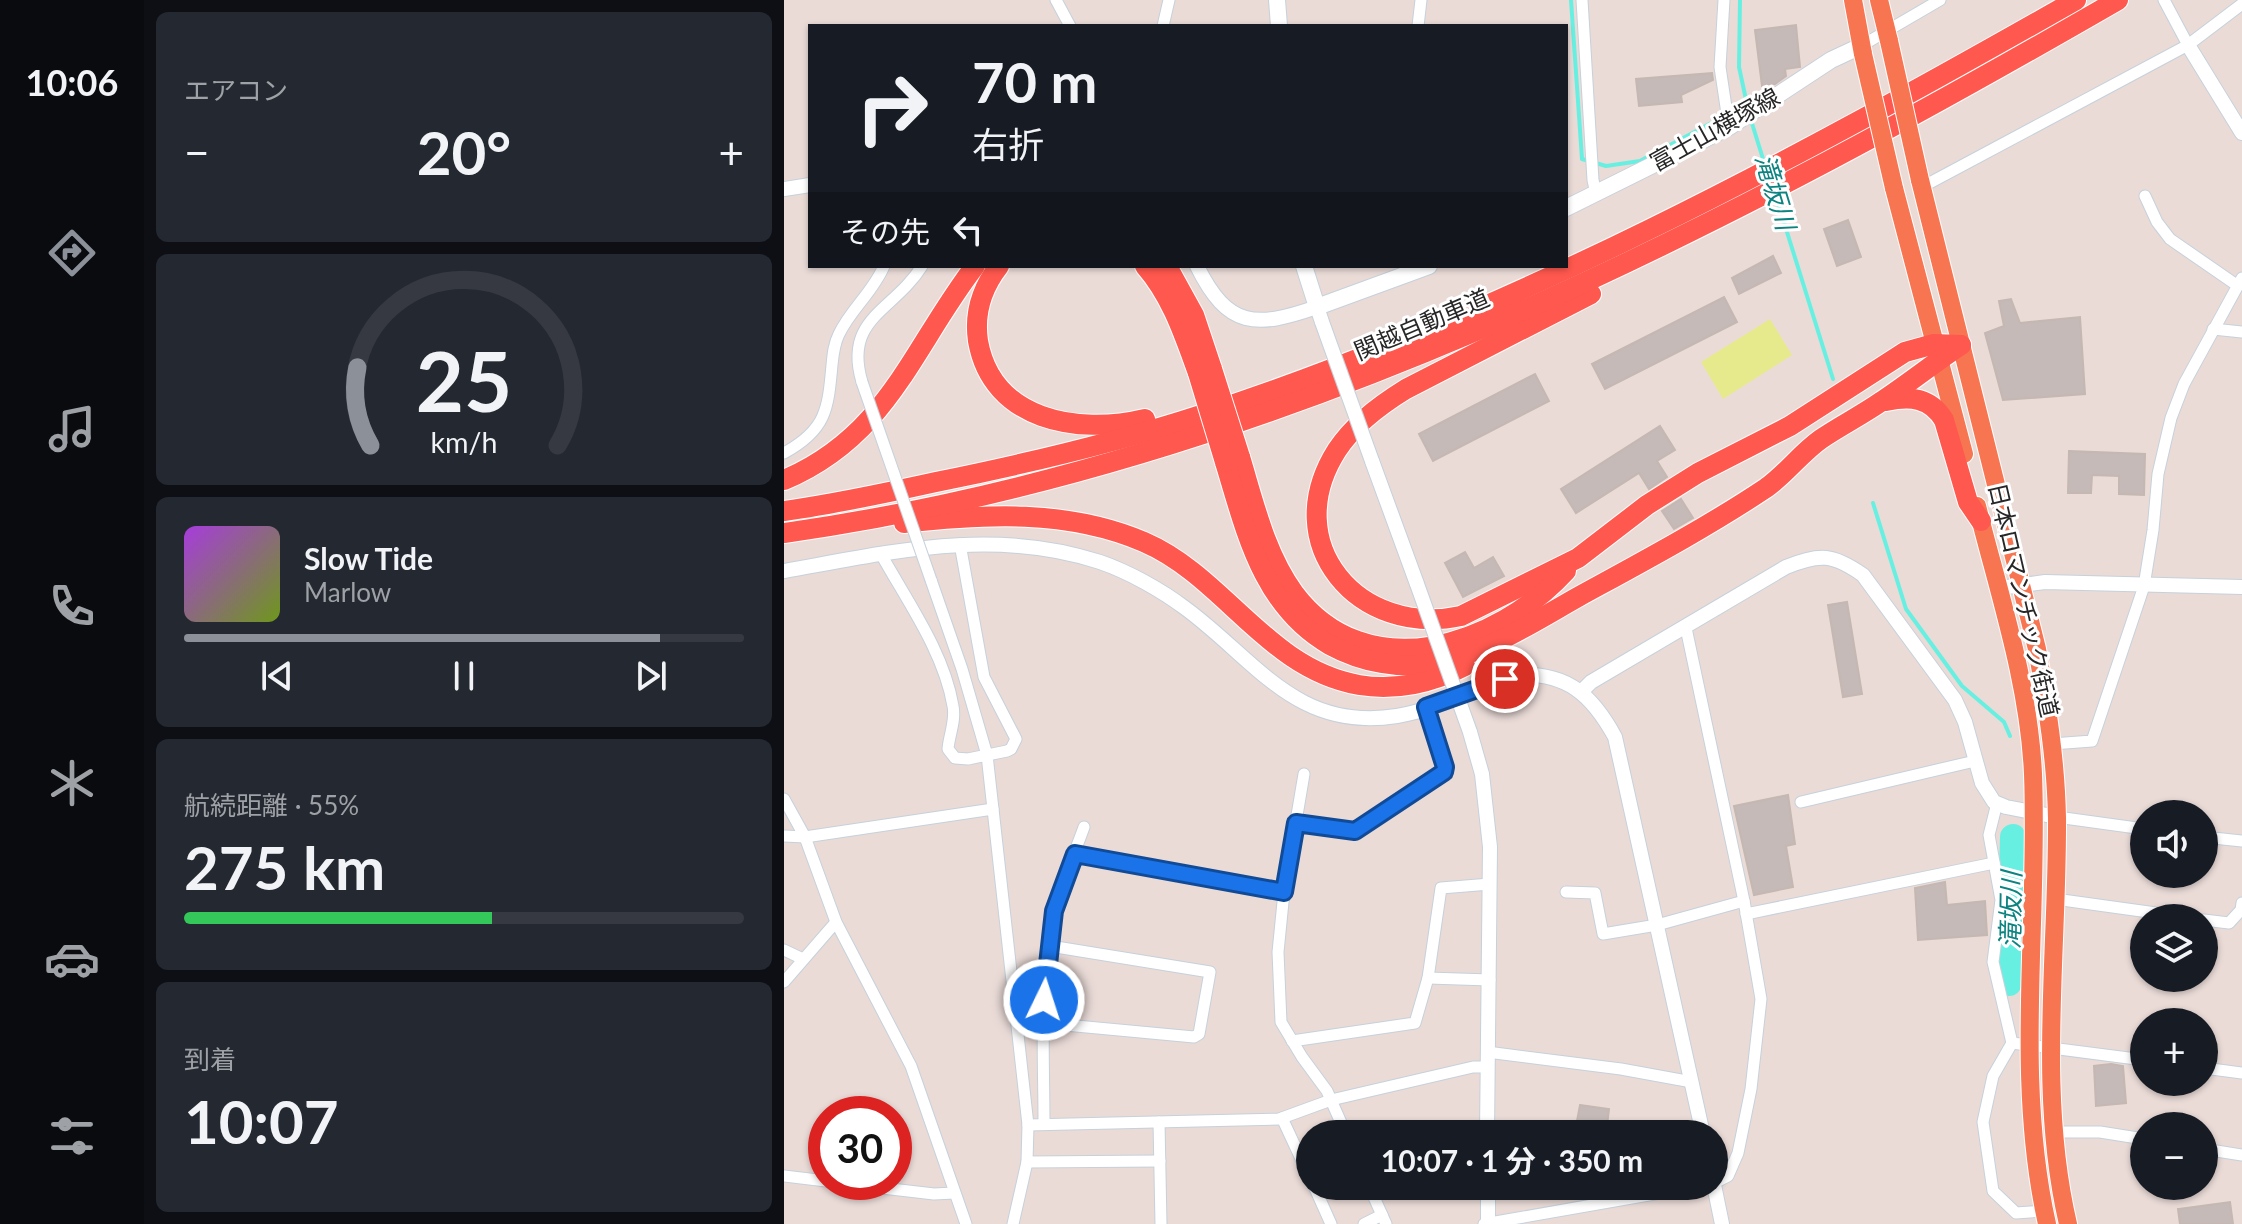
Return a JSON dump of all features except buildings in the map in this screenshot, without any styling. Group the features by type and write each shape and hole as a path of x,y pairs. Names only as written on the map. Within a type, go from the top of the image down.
{"highway":[{"name":"日本ロマンチック街道","path":"1853,0 1894,188 1999,588 2028,722 2033,813 2021,1043 2046,1217"},
{"name":"日本ロマンチック街道","path":"1879,0 1921,184 2037,649 2052,744 2057,817 2051,1047 2054,1132 2068,1224"},
{"name":"関越自動車道","path":"1568,268 1740,184 2076,0"},
{"name":"関越自動車道","path":"784,533 893,514 1106,464 1247,421 1391,367 1613,270 1741,207 2118,0"},
{"path":"1578,558 1461,616 1426,620 1391,615 1357,597 1332,568 1319,530 1321,490 1336,452 1383,403 1656,258 1741,207"},
{"path":"784,480 838,448 881,409 974,268"},
{"path":"998,268 987,283 977,317 980,352 987,369 1010,398 1025,409 1061,423 1082,425 1127,423 1188,407 1504,297"},
{"path":"1146,268 1166,295 1205,371"},
{"path":"1168,268 1190,306 1205,371 1232,459 1246,531 1261,571 1285,606 1313,634 1330,645 1367,660 1400,664 1432,664 1475,651 1522,629 1671,546 1769,486 1818,441 1882,401 1936,352"},
{"name":"関越自動車道","path":"784,511 990,471 1200,415 1327,370 1568,268"},
{"path":"1232,459 1283,576 1303,602 1326,624 1366,643 1406,650 1426,649 1471,637 1533,603 1578,558 1647,505 1698,473 1790,426 1905,352 1936,352 1961,345"},
{"path":"1882,401 1911,398 1928,403 1938,411 1944,420 1968,502 1981,521"},
{"path":"784,539 982,515 1043,517 1096,526 1145,542 1170,555 1194,572 1279,649 1308,669 1329,678 1369,687 1413,684 1437,678 1481,657 1522,629"}],"main road":[{"path":"1277,0 1279,24"},
{"name":"富士山横塚線","path":"1568,207 1729,127 1831,60 1862,50"},
{"path":"1305,268 1320,314 1424,268"}],"street":[{"path":"1056,0 1069,24"},
{"path":"1163,24 1169,0"},
{"path":"1418,24 1421,0"},
{"path":"1582,0 1596,194"},
{"path":"1724,0 1720,67 1729,127"},
{"path":"1862,50 1940,0"},
{"path":"2164,0 2242,133"},
{"path":"1921,184 2186,40 2242,4"},
{"path":"784,189 808,185"},
{"path":"2052,744 2092,741 2144,586 2158,474 2171,418 2184,384 2240,282 2170,239 2157,222 2145,196"},
{"path":"784,453 805,440 821,423 828,403 835,342 846,321 873,288 883,268"},
{"path":"921,268 862,332 858,362 862,382 973,702 987,755 1028,1125 1027,1162 1013,1224"},
{"path":"1198,268 1219,303 1236,315 1272,321 1320,314 1470,732 1486,801 1490,884 1487,1120"},
{"path":"2213,329 2242,332"},
{"path":"784,571 960,544 1001,543 1041,547 1103,563 1185,608 1278,687 1306,704 1336,716 1384,717 1426,707 1517,675 1535,674 1582,691 1603,715 1615,737 1700,1120"},
{"path":"881,554 937,657 954,707 948,749 961,759 1011,749 1016,739 984,677 960,544"},
{"path":"1582,691 1591,682 1786,567 1810,557 1829,557 1845,562 1863,575 1955,700 1965,722 1986,793 1997,803 2033,813 2130,827"},
{"path":"1999,588 2021,584 2242,587"},
{"path":"1686,628 1744,901 1761,999 1751,1089 1733,1168 1728,1176"},
{"path":"1296,823 1355,831 1444,772 1426,707"},
{"path":"1801,802 1975,761"},
{"path":"1304,774 1284,892 1278,952 1281,1022 1331,1100 1340,1120"},
{"path":"784,799 805,837 836,922 911,1066 966,1224"},
{"path":"1997,803 1989,835 2001,900 1993,962 2021,1043"},
{"path":"784,836 805,837 993,809"},
{"path":"1044,1124 1048,948 1054,911 1084,827"},
{"path":"2218,838 2242,841"},
{"path":"1075,854 1284,892"},
{"path":"1746,914 1994,863"},
{"path":"1292,1041 1415,1023 1428,978 1441,888 1490,884"},
{"path":"1566,892 1595,893 1603,934 1657,925 1744,901"},
{"path":"2055,899 2130,909"},
{"path":"2218,922 2229,923 2241,910 2242,903"},
{"path":"784,982 836,922"},
{"path":"1018,1030 1044,1023 1194,1037 1199,1034 1210,972 1048,948"},
{"path":"784,950 803,959"},
{"path":"1428,978 1490,980"},
{"path":"2021,1043 2130,1058"},
{"path":"2021,1043 1993,1076 1983,1122 1993,1191 2016,1213 2046,1217"},
{"path":"1028,1125 1282,1118 1331,1100 1473,1067 1487,1059 1621,1069 1692,1082"},
{"path":"2218,1070 2242,1073"},
{"path":"1282,1118 1296,1148"},
{"path":"1159,1122 1161,1224"},
{"path":"2054,1132 2100,1132 2130,1137"},
{"path":"2218,1151 2242,1155"},
{"path":"1027,1162 1160,1161"},
{"path":"784,1176 808,1179"},
{"path":"912,1191 954,1193"},
{"path":"1320,1200 1331,1224"},
{"path":"1364,1224 1384,1219 1375,1200"},
{"path":"1488,1200 1487,1224 1622,1200"},
{"path":"1717,1200 1722,1224"}],"green space":[{"path":"1770,319 1792,355 1723,399 1701,362"}],"waterway":[{"path":"1571,0 1582,159 1606,166 1640,161 1747,104"},
{"name":"滝坂川","path":"1740,0 1739,67 1748,109"},
{"name":"滝坂川","path":"1750,117 1764,162"},
{"name":"滝坂川","path":"1776,197 1833,379"},
{"name":"滝坂川","path":"1873,503 1906,609 1962,686 2004,722 2010,736"},
{"name":"滝坂川","path":"2009,983 2013,837"}],"route":[{"path":"1044,1000 1054,911 1075,854 1284,892 1296,823 1355,831 1444,772 1426,707 1505,679"}]}
